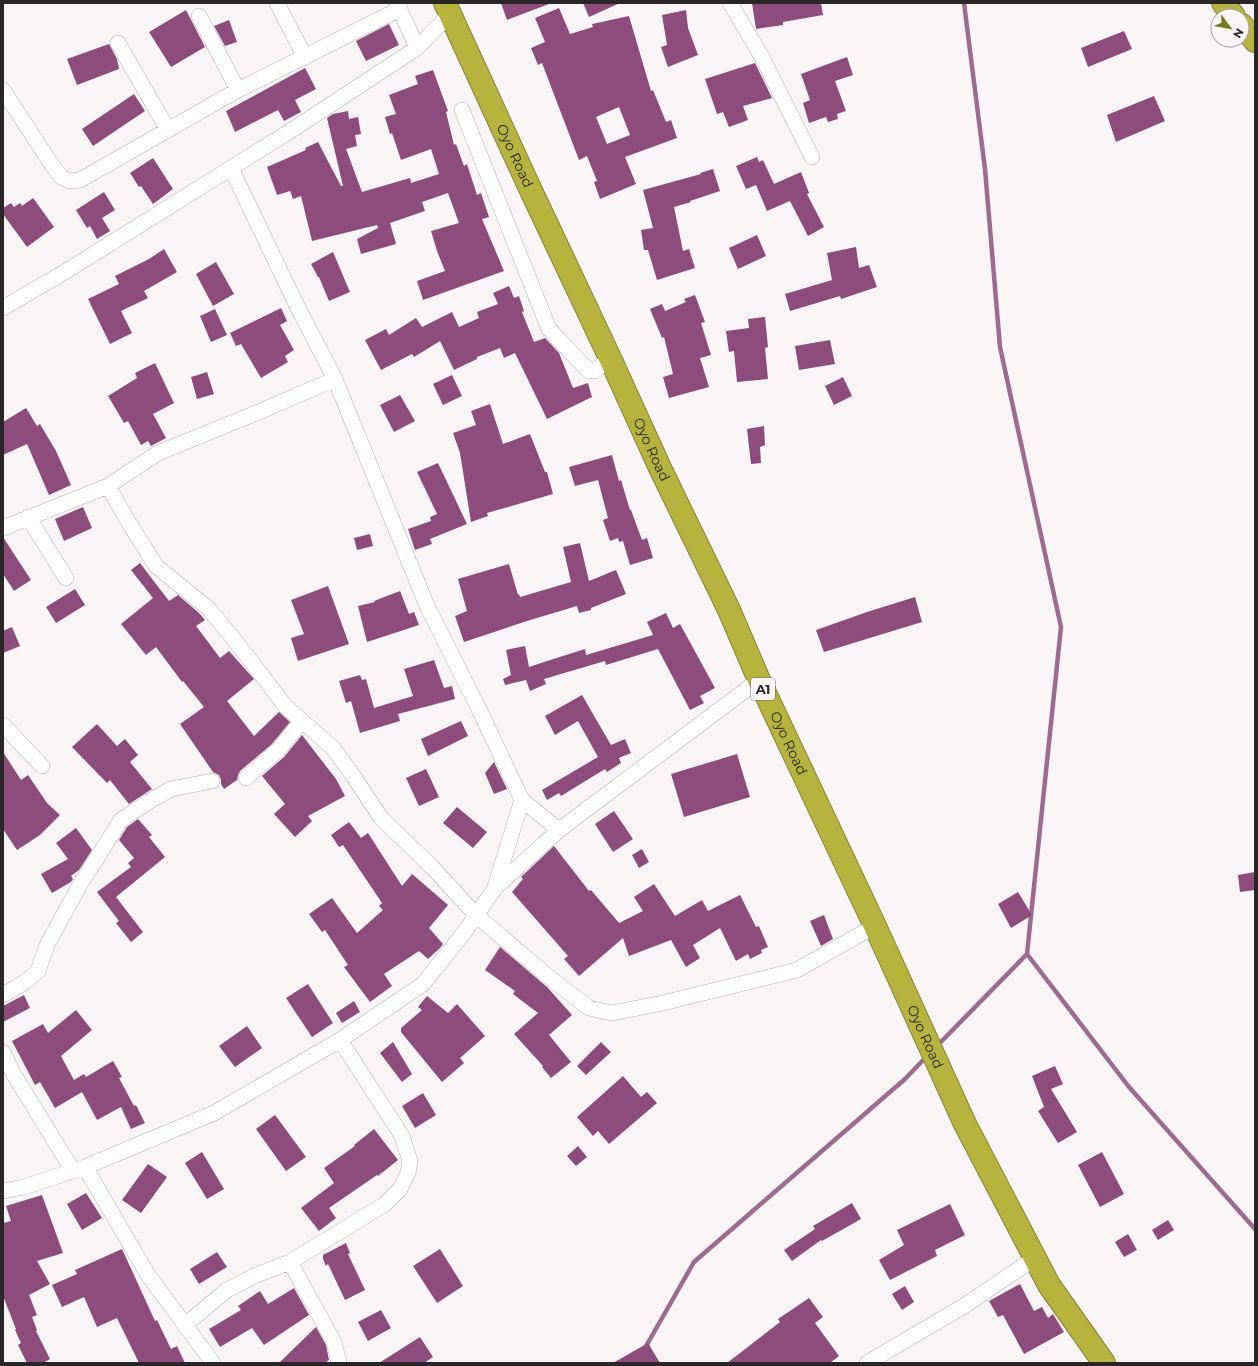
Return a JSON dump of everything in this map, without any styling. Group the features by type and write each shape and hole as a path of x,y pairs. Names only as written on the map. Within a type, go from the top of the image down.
{"highway":[{"name":"Oyo Road","path":"448,9 660,468 729,610 759,680 875,926 965,1124 1049,1285 1104,1363"}],"street":[{"path":"277,3 305,57"},
{"path":"730,3 762,57 812,157"},
{"path":"3,90 50,162 61,176 70,181 80,180 238,90 305,57 398,6 417,48"},
{"path":"3,308 68,270 231,168 417,48 448,9"},
{"path":"200,16 238,90"},
{"path":"118,43 168,130"},
{"path":"462,110 549,329 589,371 596,371 610,358"},
{"path":"231,168 297,306 335,379 428,606 522,800 559,830"},
{"path":"3,528 108,486 158,453 335,379"},
{"path":"108,486 156,566 208,608 237,643 286,708 333,748 381,818 431,866 476,915 550,978 589,1008 612,1013 671,1001 797,970 875,926"},
{"path":"28,517 66,578"},
{"path":"3,1191 24,1187 79,1169 214,1113 340,1040 423,984 495,888 559,830 759,680"},
{"path":"246,778 278,750 302,721"},
{"path":"3,725 42,766"},
{"path":"3,995 25,982 38,970 47,946 81,883 121,820 171,789 212,781"},
{"path":"495,888 522,800"},
{"path":"185,1325 227,1290 254,1276 290,1262 385,1204 400,1189 408,1172 410,1161 402,1136 340,1040"},
{"path":"3,1052 13,1073 79,1169 148,1275 213,1363"},
{"path":"867,1363 964,1306 1035,1258"},
{"path":"290,1262 334,1342 339,1363"}],"building":[{"path":"501,3 549,3 549,4 507,20"},
{"path":"583,3 620,3 589,17"},
{"path":"752,3 821,3 823,15 783,22 783,25 756,29"},
{"path":"559,8 570,34 593,27 592,24 629,16 651,91 653,90 666,122 671,120 677,138 625,157 636,184 600,199 594,182 597,181 587,156 579,160 542,63 538,65 531,48 545,42 535,18","holes":["619,107 630,135 607,144 596,117"]},
{"path":"186,10 205,47 171,67 149,32"},
{"path":"686,10 688,28 698,55 668,67 661,47 667,45 662,15"},
{"path":"229,20 237,42 225,46 214,26"},
{"path":"389,24 399,45 366,61 356,41"},
{"path":"1124,31 1132,49 1088,67 1081,48"},
{"path":"109,44 117,59 119,69 77,85 67,59"},
{"path":"847,57 853,75 835,81 846,111 837,114 838,119 828,122 826,117 809,123 803,103 810,100 801,74"},
{"path":"755,63 772,98 743,106 748,120 729,127 723,112 717,114 705,79"},
{"path":"305,68 316,89 295,100 301,112 284,121 278,110 235,132 226,111"},
{"path":"433,70 448,111 446,112 454,145 456,144 464,166 467,164 477,195 481,193 489,217 482,219 504,271 423,300 417,281 445,271 431,231 459,223 448,193 422,202 425,211 390,223 396,244 361,254 357,239 378,228 377,225 312,241 301,196 293,199 290,191 277,195 267,167 306,150 305,148 318,142 341,186 343,186 327,118 333,114 348,111 349,119 358,117 361,134 355,135 357,146 346,149 362,192 410,178 411,183 439,174 431,149 401,160 392,133 390,134 385,117 396,114 389,95 418,84 415,76"},
{"path":"134,94 145,111 93,146 82,129"},
{"path":"1154,96 1165,121 1116,142 1107,115"},
{"path":"757,157 759,162 763,160 774,184 801,172 809,193 807,194 824,227 808,236 790,201 767,211 756,185 746,189 736,166"},
{"path":"153,158 173,189 153,204 130,173"},
{"path":"713,169 720,191 674,207 683,251 689,249 695,268 657,280 648,250 644,250 641,230 653,228 643,190 701,174 700,173"},
{"path":"104,192 115,210 102,218 110,231 97,239 90,226 87,228 76,210"},
{"path":"33,198 54,227 27,247 3,214 3,208 11,203 14,207 20,203 22,206"},
{"path":"757,235 766,256 738,269 729,248"},
{"path":"856,247 859,268 869,265 877,287 841,299 840,296 790,311 785,294 832,280 827,253"},
{"path":"164,249 177,272 144,291 148,298 121,311 132,333 110,344 88,299 119,284 115,276 149,259"},
{"path":"333,252 350,292 329,301 319,277 311,264"},
{"path":"216,262 234,294 213,306 196,274"},
{"path":"509,286 514,298 519,296 524,311 522,312 534,342 545,338 559,353 573,388 588,383 592,397 547,419 515,353 504,358 500,348 477,357 477,359 454,370 440,341 414,357 412,354 381,370 365,340 386,329 389,335 416,318 422,327 452,312 459,327 479,318 477,312 498,304 493,293"},
{"path":"695,295 705,322 701,323 711,355 700,358 709,387 669,398 663,377 673,374 664,337 662,338 650,309 662,304 665,311 686,302 684,299"},
{"path":"281,308 287,321 280,325 294,350 285,356 288,362 261,378 241,344 236,346 230,333"},
{"path":"215,309 227,335 211,342 200,316"},
{"path":"765,317 768,347 765,348 768,379 737,382 734,351 729,352 726,331 749,328 748,319"},
{"path":"830,340 835,364 799,370 795,346"},
{"path":"155,363 174,403 153,414 166,438 151,446 148,441 141,445 128,421 124,423 108,396 137,378 135,373"},
{"path":"207,372 214,394 197,399 191,377"},
{"path":"452,375 462,396 443,405 433,384"},
{"path":"843,377 852,396 834,405 825,386"},
{"path":"400,395 415,421 394,432 380,405"},
{"path":"490,404 503,444 530,434 545,472 547,472 553,494 487,513 488,516 471,522 460,453 453,433 476,425 471,411"},
{"path":"26,408 37,426 40,424 56,451 71,485 49,495 27,444 3,455 3,422"},
{"path":"764,426 765,445 760,447 761,463 751,464 747,429"},
{"path":"612,455 619,481 621,480 630,510 642,540 647,538 653,558 630,565 623,541 619,542 618,538 610,541 603,520 608,518 598,480 575,486 569,467"},
{"path":"438,463 467,524 430,539 432,544 415,550 408,529 431,521 430,517 437,514 417,472"},
{"path":"83,507 92,528 64,541 55,519"},
{"path":"370,534 373,546 357,550 354,538"},
{"path":"3,537 31,580 14,591 3,574"},
{"path":"580,543 589,581 616,570 626,594 591,608 591,610 579,613 577,606 464,642 455,616 467,611 458,579 509,564 518,595 519,594 520,597 571,582 563,547"},
{"path":"140,563 169,601 178,595 205,620 196,626 220,658 229,651 254,679 227,701 254,736 279,712 290,722 272,744 240,771 237,780 224,789 219,775 213,772 180,724 204,707 183,681 182,682 156,647 146,655 121,624 153,598 131,570"},
{"path":"328,586 349,644 298,661 291,638 304,634 291,600"},
{"path":"75,589 85,605 56,623 46,607"},
{"path":"400,591 409,614 414,612 419,625 367,642 358,606 375,602 374,601"},
{"path":"915,597 922,622 824,652 816,630"},
{"path":"666,613 673,628 680,624 715,688 700,696 704,703 690,710 658,649 606,665 605,661 544,679 546,684 530,691 526,680 505,685 503,679 511,675 506,650 525,646 529,667 585,649 586,655 653,635 647,622"},
{"path":"12,627 20,646 3,653 3,631"},
{"path":"434,660 444,688 452,686 455,699 398,714 400,721 360,733 351,701 346,703 339,681 360,675 362,680 366,679 374,708 413,696 404,669"},
{"path":"582,695 611,745 625,739 631,753 619,758 621,763 607,772 605,769 561,796 559,793 547,800 542,790 598,757 578,721 555,735 545,716"},
{"path":"461,721 468,736 428,756 421,739"},
{"path":"97,724 117,746 125,739 138,755 130,762 152,789 129,804 110,780 107,783 72,747"},
{"path":"302,735 336,779 345,796 308,816 312,821 295,837 274,814 285,804 262,776 284,757"},
{"path":"3,752 21,780 28,775 47,803 60,815 40,835 17,850 3,829"},
{"path":"737,754 750,797 684,817 671,774"},
{"path":"494,762 507,789 494,794 485,773"},
{"path":"426,769 439,797 419,806 406,778"},
{"path":"457,807 487,832 473,848 443,823"},
{"path":"614,811 633,839 613,852 595,824"},
{"path":"138,819 152,835 149,837 165,857 116,897 143,932 131,942 116,923 119,921 97,892 131,867 128,863 134,858 119,840 127,827"},
{"path":"349,822 361,838 368,833 402,886 412,874 448,905 429,928 443,944 440,948 428,959 419,951 384,974 392,986 370,1002 344,967 348,965 325,930 322,932 309,914 332,898 357,933 383,910 379,906 382,903 343,845 339,847 331,835"},
{"path":"76,828 92,850 79,870 71,876 73,879 71,882 52,893 41,874 68,859 56,843"},
{"path":"554,846 589,891 591,890 619,923 643,911 634,897 654,884 675,916 702,900 708,911 740,895 756,927 759,926 768,947 761,950 762,953 750,959 748,954 736,961 720,928 693,945 700,958 686,967 671,940 629,956 623,938 579,976 564,959 568,956 512,892 523,879 521,877"},
{"path":"642,849 649,862 639,868 632,855"},
{"path":"1255,872 1255,890 1240,892 1238,875"},
{"path":"1018,892 1032,915 1011,928 998,904"},
{"path":"824,915 833,939 821,946 810,921"},
{"path":"500,947 547,987 572,1015 549,1035 571,1062 551,1078 542,1067 543,1066 514,1034 538,1013 513,994 515,991 485,970"},
{"path":"308,984 333,1023 312,1037 286,998"},
{"path":"24,995 30,1008 3,1022 3,1006"},
{"path":"427,996 448,1013 457,1004 485,1036 460,1058 464,1063 442,1082 401,1032 401,1028 422,1010 418,1007"},
{"path":"354,1001 360,1012 342,1023 336,1013"},
{"path":"76,1010 92,1030 61,1056 74,1080 84,1074 86,1077 113,1061 122,1077 119,1078 134,1106 136,1105 145,1123 131,1129 121,1107 97,1120 82,1092 55,1108 40,1082 35,1085 12,1041 43,1024 48,1033"},
{"path":"247,1026 262,1048 235,1067 219,1046"},
{"path":"393,1042 412,1074 402,1082 380,1053"},
{"path":"601,1042 611,1052 586,1075 577,1066"},
{"path":"1055,1066 1063,1084 1051,1089 1077,1132 1058,1143 1038,1111 1044,1107 1032,1076"},
{"path":"623,1076 641,1097 647,1092 657,1103 609,1144 598,1131 593,1136 577,1117"},
{"path":"423,1093 436,1115 415,1128 402,1106"},
{"path":"275,1115 306,1157 286,1171 256,1129"},
{"path":"374,1129 398,1160 378,1176 377,1175 329,1208 336,1218 319,1231 301,1208 334,1183 324,1168 355,1146 354,1145"},
{"path":"578,1146 587,1157 576,1166 567,1156"},
{"path":"202,1152 224,1189 207,1199 185,1163"},
{"path":"1102,1152 1124,1194 1100,1207 1078,1165"},
{"path":"148,1164 167,1177 141,1213 122,1200"},
{"path":"86,1193 102,1218 82,1230 67,1204"},
{"path":"42,1195 63,1253 37,1261 50,1284 29,1295 37,1315 32,1317 37,1330 36,1331 50,1359 43,1363 27,1363 18,1345 21,1343 3,1296 3,1223 11,1221 6,1206"},
{"path":"852,1203 861,1219 822,1241 821,1240 792,1261 784,1250 815,1229 813,1226"},
{"path":"950,1204 965,1235 935,1250 937,1256 890,1280 879,1260 904,1245 897,1230"},
{"path":"1168,1220 1174,1230 1158,1240 1152,1230"},
{"path":"1128,1234 1137,1250 1124,1257 1115,1242"},
{"path":"346,1243 350,1253 348,1254 365,1290 345,1300 328,1264 326,1266 323,1255"},
{"path":"122,1249 155,1321 157,1320 171,1349 177,1346 185,1363 139,1363 117,1318 97,1327 84,1297 62,1307 52,1285 77,1274 75,1270"},
{"path":"440,1249 463,1286 437,1303 413,1266"},
{"path":"217,1252 227,1267 199,1284 190,1269"},
{"path":"1020,1284 1034,1311 1042,1307 1048,1318 1053,1314 1064,1332 1024,1354 1003,1315 998,1317 989,1301"},
{"path":"905,1286 914,1302 902,1310 892,1294"},
{"path":"294,1288 309,1315 264,1345 252,1328 220,1347 209,1329 241,1310 238,1306 260,1291 268,1304"},
{"path":"809,1298 823,1317 815,1323 839,1356 830,1363 727,1363 780,1322 778,1319"},
{"path":"381,1310 391,1328 368,1341 358,1322"},
{"path":"316,1327 326,1345 329,1360 325,1363 279,1363"},
{"path":"420,1337 433,1357 424,1363 379,1363"},
{"path":"648,1343 660,1363 613,1363"}],"waterway":[{"path":"964,3 985,169 1000,347 1061,627 1027,954 1129,1087 1255,1229"},
{"path":"936,1047 1027,954"},
{"path":"645,1348 694,1262 905,1079 928,1055"}]}
